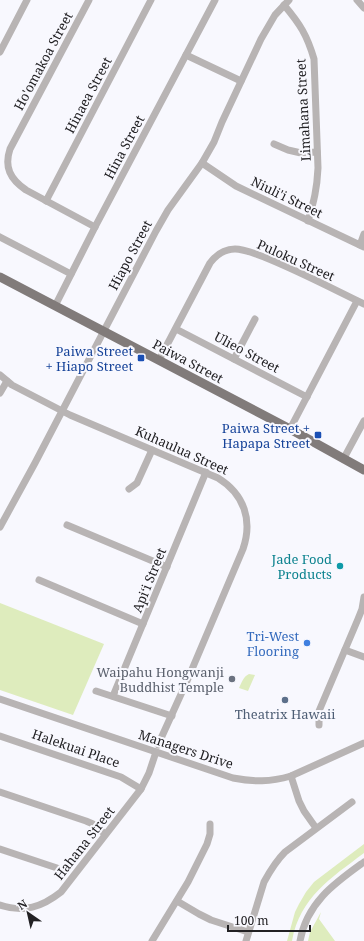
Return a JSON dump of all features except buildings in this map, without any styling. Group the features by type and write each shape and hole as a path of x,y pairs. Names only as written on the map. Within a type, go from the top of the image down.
{"main road":[{"name":"Paiwa Street","path":"0,277 55,306 101,336 159,360 364,470"}],"street":[{"path":"0,52 28,0"},
{"name":"Hinaea Street","path":"46,201 151,0"},
{"name":"Hina Street","path":"55,306 215,0"},
{"path":"357,0 364,8"},
{"name":"Ho'omakoa Street","path":"87,1 10,148 8,159 11,176 26,190 95,227"},
{"name":"Hiapo Street","path":"0,527 162,220 202,164 214,142 241,81 269,25 286,2"},
{"name":"Limahana Street","path":"286,2 304,32 314,59 318,185 308,220"},
{"path":"186,55 241,81"},
{"path":"274,144 288,150 317,152"},
{"name":"Niuli'i Street","path":"202,164 236,186 362,246"},
{"path":"362,246 364,234"},
{"path":"0,237 71,274"},
{"name":"Puloku Street","path":"159,360 213,258 230,249 241,249 274,261 364,304"},
{"path":"290,429 357,301"},
{"path":"234,359 255,319"},
{"name":"Ulieo Street","path":"176,329 307,397"},
{"name":"Kuhaulua Street","path":"0,376 12,385 62,411 206,472 223,481 238,496 243,506 248,524 243,549 157,748"},
{"path":"0,393 7,381"},
{"path":"344,458 364,421"},
{"path":"129,489 137,483 152,450"},
{"name":"Apiʻi Street","path":"113,696 206,472"},
{"path":"67,525 167,567"},
{"path":"39,580 143,624"},
{"path":"319,725 319,711 362,609 364,597"},
{"path":"345,650 364,657"},
{"path":"96,691 172,716"},
{"name":"Managers Drive","path":"0,699 157,748 233,778 257,782 291,776 364,743"},
{"name":"Halekuai Place","path":"0,736 121,777 141,789"},
{"name":"Hahana Street","path":"0,905 10,908 39,906 54,898 61,892 141,789 149,773 157,748"},
{"path":"291,776 299,801 316,828"},
{"path":"0,792 93,824 105,834"},
{"path":"246,941 264,882 270,871 285,852 352,802"},
{"path":"152,941 188,882 207,844 210,834 210,824"},
{"path":"0,849 57,868"},
{"path":"300,941 305,924 318,901 333,885 364,862"},
{"path":"177,901 211,920 248,932"}],"green space":[{"path":"0,603 104,644 73,715 0,690"},
{"path":"249,674 255,675 248,691 239,688 244,678"},
{"path":"364,844 364,853 329,880 310,900 302,912 292,941 287,941 295,912 306,892 314,882"},
{"path":"321,912 319,919 335,941 308,941 310,932"}],"place":[{"name":"Paiwa Street + Hiapo Street","path":"141,358"},
{"name":"Paiwa Street + Hapapa Street","path":"318,435"},
{"name":"Jade Food Products","path":"340,566"},
{"name":"Tri-West Flooring","path":"307,643"},
{"name":"Waipahu Hongwanji Buddhist Temple","path":"232,679"},
{"name":"Theatrix Hawaii","path":"285,700"}]}
